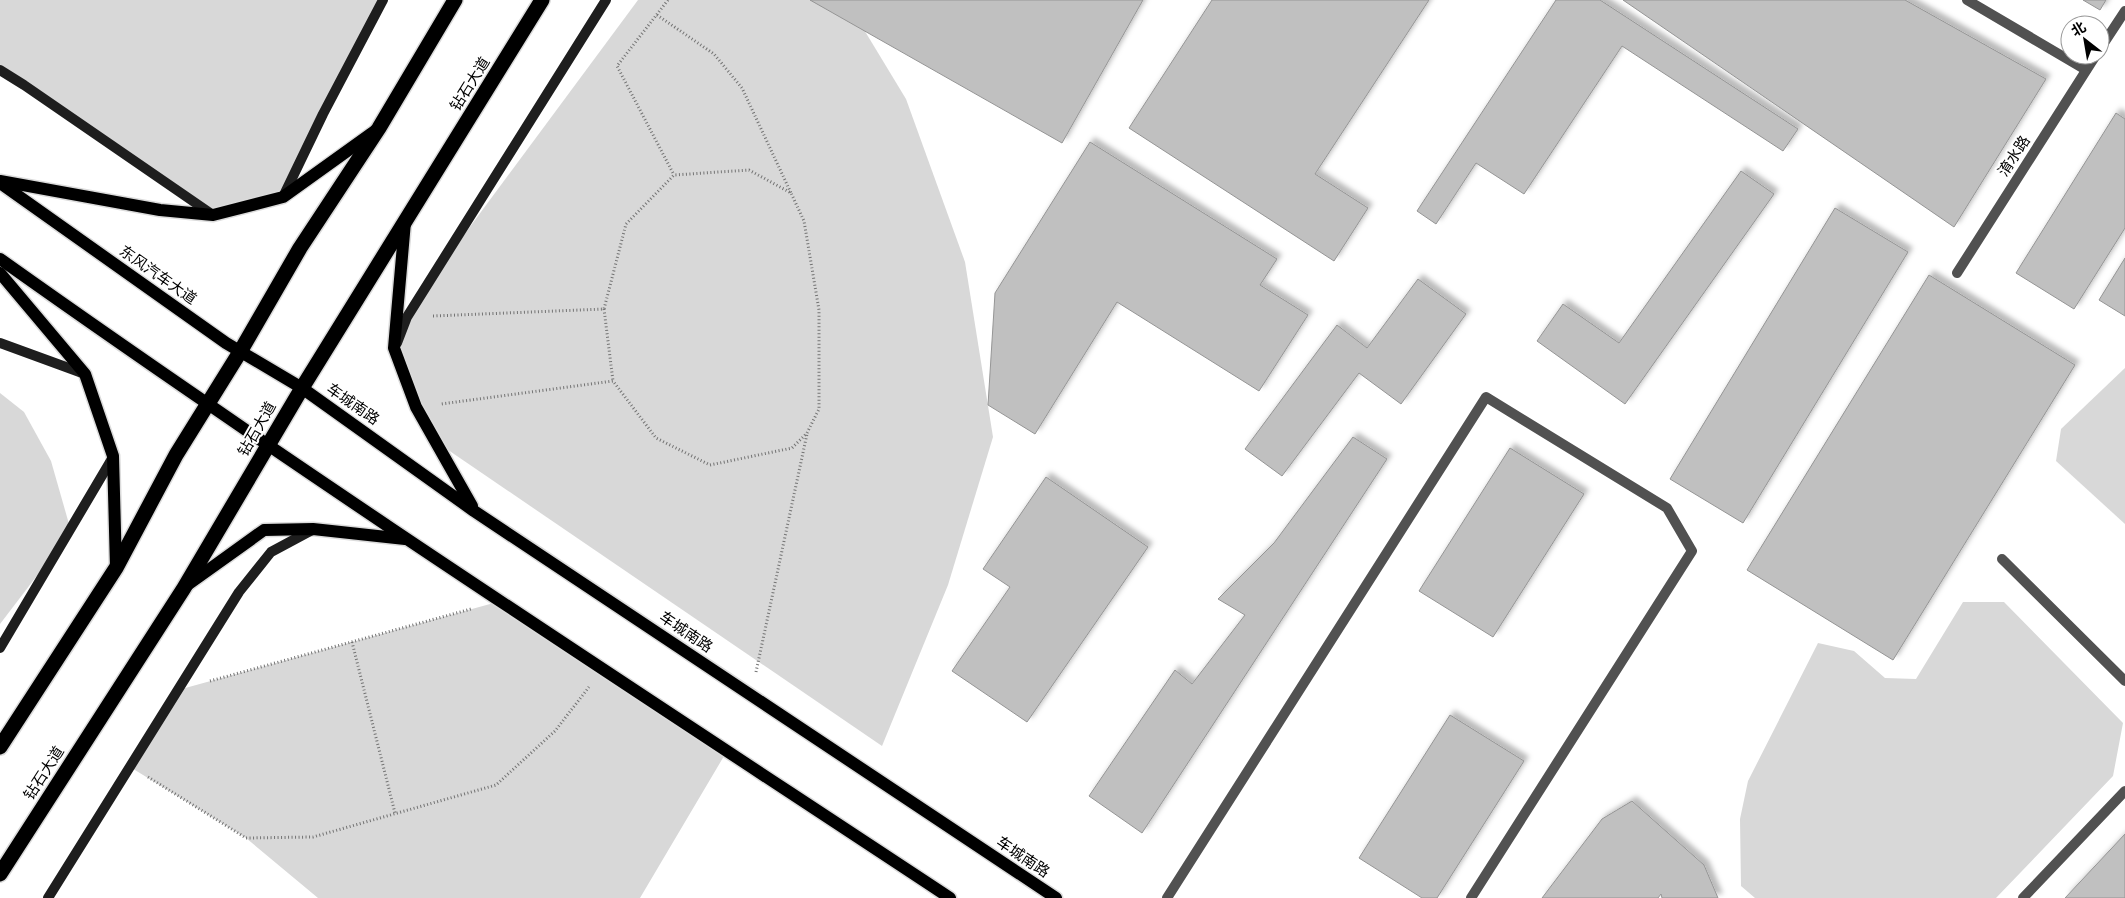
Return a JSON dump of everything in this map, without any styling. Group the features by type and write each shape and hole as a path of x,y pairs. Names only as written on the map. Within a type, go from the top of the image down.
{"highway":[{"path":"0,747 116,568 176,455 240,352 300,248 379,128 456,0"},
{"name":"钻石大道","path":"0,874 184,588 302,388 542,0"}],"main road":[{"path":"0,182 160,210 213,215 283,196 379,128"},
{"name":"东风汽车大道","path":"0,182 240,352 302,388"},
{"path":"405,222 394,348 416,407 474,511"},
{"path":"0,259 115,340 407,539 950,898"},
{"path":"0,273 86,374 113,456 116,568"},
{"name":"车城南路","path":"302,388 474,511 1056,898"},
{"path":"184,588 264,530 313,529 407,539"}],"street":[{"path":"283,196 323,114 383,0"},
{"path":"394,348 407,318 606,0"},
{"path":"1966,0 2086,70"},
{"path":"2110,34 2125,11"},
{"name":"淯水路","path":"1957,273 2089,65"},
{"path":"0,70 213,215"},
{"path":"0,343 86,374"},
{"path":"1167,898 1486,397 1667,508 1692,551 1470,898"},
{"path":"0,648 113,456"},
{"path":"48,898 239,592 271,552 313,529"},
{"path":"2002,559 2125,681"},
{"path":"2023,898 2125,791"}],"path":[{"path":"668,0 617,66 674,175"},
{"path":"657,15 714,54 742,88 804,221 819,310 819,409 807,433 751,695"},
{"path":"791,193 749,170 674,175 626,224 604,309 613,381 656,438 710,466 792,448 807,433"},
{"path":"407,318 604,309"},
{"path":"416,407 613,381"},
{"path":"178,690 501,601"},
{"path":"352,642 395,813"},
{"path":"130,767 246,838 313,837 496,785 555,731 602,668"}],"shaded area":[{"path":"0,0 383,0 283,197 213,215 0,70"},
{"path":"638,0 846,0 906,99 965,262 993,437 948,585 882,746 435,441 394,348 435,274"},
{"path":"2125,368 2125,524 2056,461 2061,429"},
{"path":"0,393 24,412 51,461 71,531 0,624"},
{"path":"501,601 727,751 640,898 318,898 246,838 130,767 178,690"},
{"path":"1963,602 2004,602 2123,723 2113,776 1996,898 1755,898 1741,886 1740,819 1748,781 1818,643 1854,651 1885,678 1916,679"}],"building":[{"path":"810,0 1143,0 1062,143"},
{"path":"1212,0 1429,0 1315,174 1368,208 1334,261 1129,128"},
{"path":"1556,0 1600,0 1798,129 1783,151 1622,46 1524,194 1476,163 1436,224 1417,211"},
{"path":"1623,0 1905,0 2046,79 1954,227"},
{"path":"2083,0 2106,0 2100,10"},
{"path":"2116,113 2125,119 2125,228 2074,309 2016,273"},
{"path":"1090,142 1277,259 1260,285 1308,315 1259,391 1117,302 1035,434 988,405 995,293"},
{"path":"1741,171 1774,194 1625,404 1537,341 1563,304 1619,343"},
{"path":"1835,208 1908,252 1743,523 1670,479"},
{"path":"2125,258 2125,316 2099,300"},
{"path":"1929,275 2075,365 1893,660 1747,570"},
{"path":"1418,279 1466,314 1401,404 1359,373 1282,476 1245,449 1337,325 1367,348"},
{"path":"1353,437 1387,459 1142,833 1089,796 1175,670 1192,684 1245,615 1218,599 1274,543"},
{"path":"1510,448 1584,494 1493,637 1419,591"},
{"path":"1046,477 1148,547 1027,722 952,671 1010,587 983,569"},
{"path":"1450,715 1524,761 1437,898 1422,898 1359,858"},
{"path":"1632,801 1704,865 1718,898 1662,898 1661,894 1658,898 1542,898 1602,819"},
{"path":"2125,834 2125,898 2065,898"}]}
